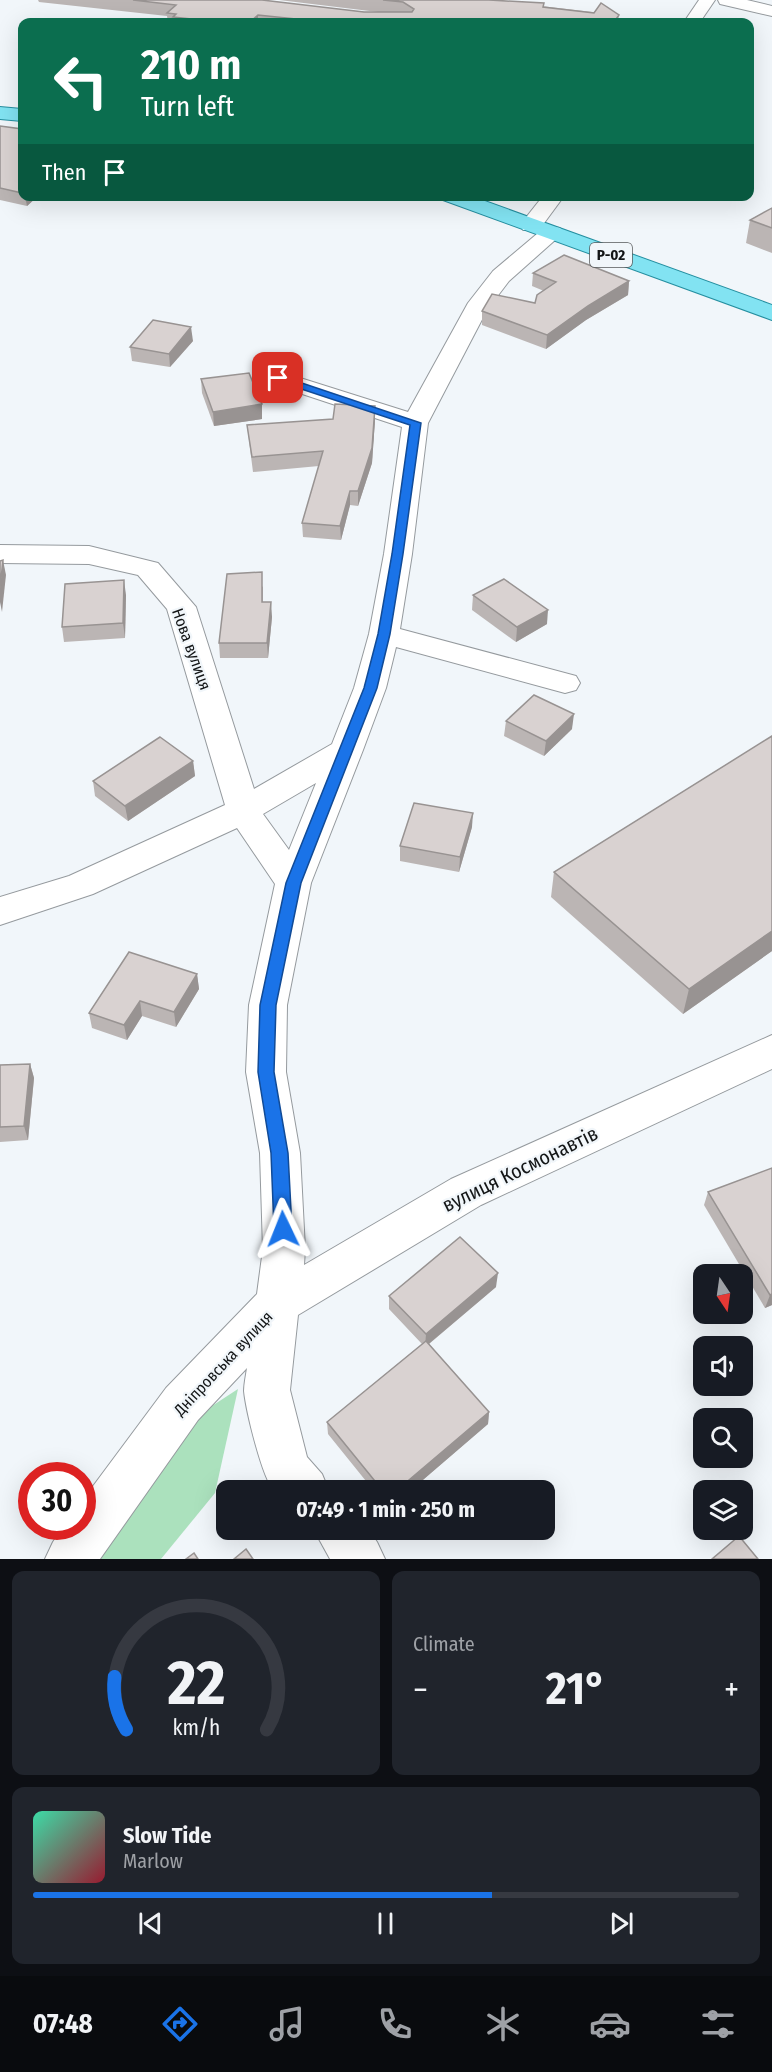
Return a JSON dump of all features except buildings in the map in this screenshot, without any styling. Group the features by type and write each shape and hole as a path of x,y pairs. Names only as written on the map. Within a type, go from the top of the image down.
{"main road":[{"path":"0,112 18,114"},
{"name":"Р-02","path":"464,201 772,313"}],"street":[{"path":"695,18 707,0"},
{"path":"726,0 772,11"},
{"name":"Дніпровська вулиця","path":"70,1559 182,1404 277,1304 284,1249 280,1153 266,1072 268,1005 293,883 370,688 384,634 415,423 476,308 542,229 552,201"},
{"path":"278,378 415,423"},
{"name":"Нова вулиця","path":"0,554 89,555 148,569 181,608 228,754 243,811"},
{"path":"384,634 565,683"},
{"path":"0,911 81,885 243,811 347,750"},
{"path":"243,811 293,883"},
{"name":"вулиця Космонавтів","path":"277,1304 466,1192 772,1051"},
{"path":"277,1304 267,1390 287,1470 296,1480"},
{"path":"346,1540 360,1559"}],"green space":[{"path":"238,1389 218,1480 216,1480 215,1493 161,1559 93,1559 195,1417"}],"route":[{"path":"278,378 415,423 398,554 384,634 370,688 293,883 281,953 268,1005 266,1072 280,1153 283,1229"}]}
